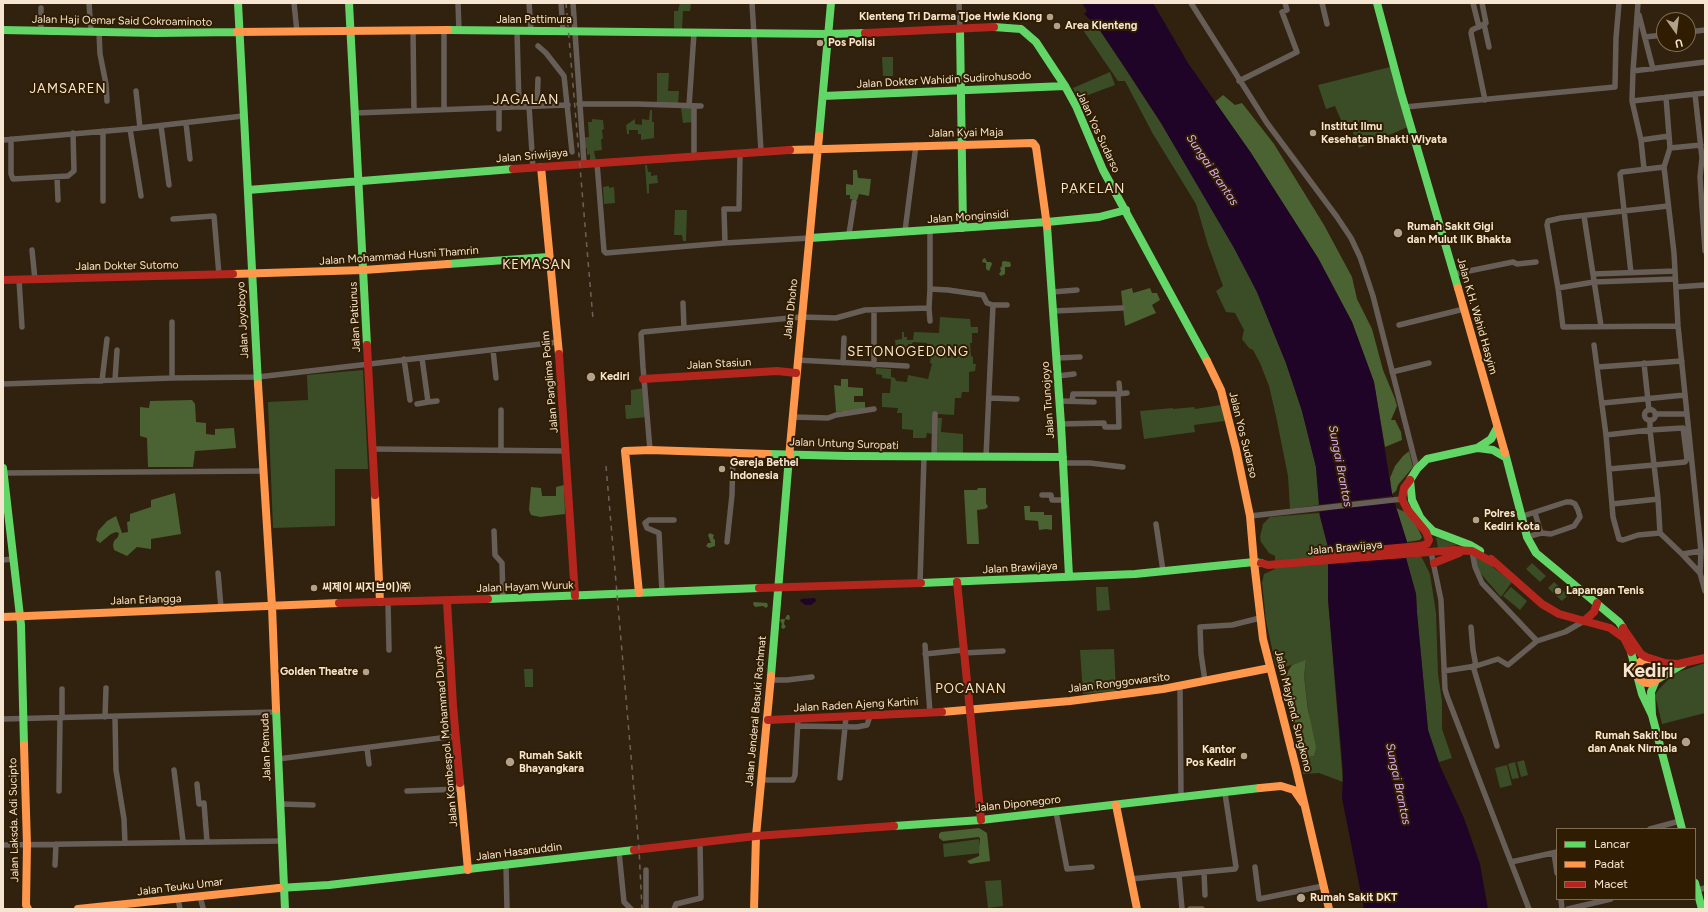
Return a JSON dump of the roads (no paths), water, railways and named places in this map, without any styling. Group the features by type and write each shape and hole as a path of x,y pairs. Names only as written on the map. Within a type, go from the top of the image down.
{"main road":[{"name":"Jalan Joyoboyo","path":"238,3 251,275 272,606"},
{"name":"Jalan Patiunus","path":"349,3 368,364 384,602"},
{"name":"Jalan Dhoho","path":"779,587 797,360 810,238 831,3"},
{"name":"Jalan K.H. Wahid Hasyim","path":"1376,3 1501,438 1520,517 1527,537 1536,553 1619,622 1641,654 1652,660"},
{"name":"Jalan Yos Sudarso","path":"829,34 1006,28 1025,32 1036,42 1065,86 1076,106 1102,170 1126,210 1221,390 1235,442 1250,516"},
{"name":"Jalan Haji Oemar Said Cokroaminoto","path":"3,30 240,33"},
{"name":"Jalan Pattimura","path":"240,33 444,30 829,34"},
{"path":"960,30 963,228"},
{"name":"Jalan Dokter Wahidin Sudirohusodo","path":"823,96 1065,86"},
{"name":"Jalan Kyai Maja","path":"818,148 962,144 1035,145 1047,222"},
{"name":"Jalan Sriwijaya","path":"248,190 584,163 818,148"},
{"name":"Jalan Panglima Polim","path":"537,167 558,342 575,596"},
{"name":"Jalan Monginsidi","path":"810,238 849,234 1047,222 1099,217 1126,210"},
{"name":"Jalan Trunojoyo","path":"1047,222 1062,424 1069,576"},
{"name":"Jalan Mohammad Husni Thamrin","path":"251,275 364,270 549,257"},
{"name":"Jalan Dokter Sutomo","path":"3,280 251,275"},
{"name":"Jalan Stasiun","path":"643,379 776,371 796,372"},
{"path":"1420,549 1427,544 1429,540 1422,526 1407,509 1402,498 1404,488 1423,462 1434,457 1477,448 1486,444 1491,439 1497,428"},
{"path":"1477,448 1493,450 1505,457"},
{"name":"Jalan Untung Suropati","path":"639,593 625,451 650,450 1063,460"},
{"name":"Jalan Laksda. Adi Sucipto","path":"3,468 20,616 27,845 26,905 28,909"},
{"path":"1410,480 1412,500 1420,517 1429,527 1442,535 1470,545 1485,553 1494,563 1542,604 1559,614 1610,628 1619,633 1624,638 1630,649 1647,706 1652,715"},
{"name":"Jalan Mayjend. Sungkono","path":"1250,516 1258,562 1260,618 1270,668 1296,768 1329,909"},
{"name":"Jalan Brawijaya","path":"779,587 920,584 1163,572 1258,562 1268,565 1275,562 1420,549 1431,552 1470,551"},
{"path":"1434,563 1452,555 1470,551 1494,563"},
{"path":"957,582 981,820"},
{"name":"Jalan Hayam Wuruk","path":"272,606 503,599 779,587"},
{"name":"Jalan Jenderal Basuki Rachmat","path":"754,909 756,836 768,720 779,587"},
{"name":"Jalan Kombespol. Mohammad Duryat","path":"447,601 453,706 468,870"},
{"path":"1584,621 1594,612 1597,603"},
{"name":"Jalan Erlangga","path":"3,617 272,606"},
{"name":"Jalan Pemuda","path":"272,606 285,909"},
{"path":"1688,662 1665,663 1645,660 1640,662 1637,668 1637,674 1640,680 1645,683 1651,683 1674,668 1688,662 1705,658"},
{"path":"1652,660 1657,663 1660,668 1660,675 1651,692 1652,715 1682,828"},
{"name":"Jalan Ronggowarsito","path":"969,710 1077,700 1180,686 1270,668"},
{"name":"Jalan Raden Ajeng Kartini","path":"768,720 798,723 846,717 969,710"},
{"path":"1281,786 1292,779 1296,768"},
{"path":"1281,786 1294,790 1303,803"},
{"name":"Jalan Diponegoro","path":"756,836 981,820 1281,786"},
{"path":"1116,805 1137,909"},
{"name":"Jalan Hasanuddin","path":"284,888 329,885 506,866 756,836"},
{"path":"1699,887 1702,909"},
{"name":"Jalan Teuku Umar","path":"78,909 142,906 200,896 284,888"}],"street":[{"path":"89,3 106,84 107,101"},
{"path":"294,3 297,32"},
{"path":"458,3 459,31"},
{"path":"529,3 531,31"},
{"path":"561,3 562,31"},
{"path":"573,3 584,163"},
{"path":"752,3 761,151"},
{"path":"959,3 960,30"},
{"path":"1191,3 1267,123 1351,238 1360,257 1373,296 1417,469"},
{"path":"1239,81 1297,52 1282,12 1287,10 1285,3"},
{"path":"1322,3 1327,24"},
{"path":"1473,3 1489,47"},
{"path":"1482,3 1486,20 1472,30 1471,33 1485,100"},
{"path":"1405,107 1615,87 1616,38 1619,3"},
{"path":"1639,3 1632,101 1641,140 1644,169"},
{"path":"41,8 41,31"},
{"path":"1638,10 1653,69"},
{"path":"412,30 414,110"},
{"path":"444,30 444,109"},
{"path":"517,31 519,106"},
{"path":"694,33 691,106 694,156"},
{"path":"1646,37 1656,36"},
{"path":"538,46 546,53 564,76 572,152"},
{"path":"1633,71 1705,62"},
{"path":"537,105 538,79"},
{"path":"136,91 140,128"},
{"path":"1632,101 1705,93"},
{"path":"1695,94 1702,158 1700,177 1705,251"},
{"path":"1666,97 1670,148 1664,167 1675,271 1678,326 1701,551 1700,573 1705,591"},
{"path":"579,104 701,106"},
{"path":"355,113 568,105"},
{"path":"529,106 537,167"},
{"path":"499,107 499,129"},
{"path":"3,140 161,126 243,116"},
{"path":"186,123 190,159"},
{"path":"161,126 169,185"},
{"path":"130,129 140,196"},
{"path":"103,131 104,201"},
{"path":"11,139 12,178 57,177 68,176 74,171 73,134"},
{"path":"1641,140 1670,136"},
{"path":"905,231 916,145"},
{"path":"1670,148 1701,145"},
{"path":"725,243 724,209 739,209 740,153"},
{"path":"597,163 604,251 608,253 725,243 810,238"},
{"path":"1631,273 1620,174 1622,172 1664,167"},
{"path":"57,177 58,200"},
{"path":"849,234 854,202"},
{"path":"1668,206 1550,220 1547,223 1563,327 1678,326"},
{"path":"173,219 214,216 219,275"},
{"path":"1584,216 1601,326"},
{"path":"930,230 930,321"},
{"path":"32,250 35,280"},
{"path":"1454,274 1513,262 1517,264 1536,262"},
{"path":"1593,274 1675,271"},
{"path":"1558,288 1594,282 1675,279"},
{"path":"19,280 22,327"},
{"path":"1676,287 1705,286"},
{"path":"930,289 983,295 987,302 993,305 1007,305"},
{"path":"1052,292 1077,290"},
{"path":"683,303 684,328"},
{"path":"986,457 993,305"},
{"path":"650,450 643,379 642,332 801,317 836,318 857,312 874,310 929,308"},
{"path":"1053,311 1122,308"},
{"path":"1400,325 1464,308"},
{"path":"874,310 874,365"},
{"path":"172,322 172,378"},
{"path":"842,363 844,338"},
{"path":"102,380 107,339"},
{"path":"3,384 258,376 558,342"},
{"path":"1594,345 1603,403 1615,526 1620,540 1638,535 1660,533"},
{"path":"115,380 117,350"},
{"path":"493,350 496,378"},
{"path":"1057,358 1080,357"},
{"path":"422,358 428,402"},
{"path":"404,359 410,400"},
{"path":"797,360 907,366"},
{"path":"1598,367 1682,361"},
{"path":"1392,372 1429,363"},
{"path":"1644,363 1649,410"},
{"path":"1058,376 1074,374"},
{"path":"1062,424 1104,423 1105,427 1118,429 1119,383"},
{"path":"1072,401 1073,394 1127,393"},
{"path":"1603,403 1685,395"},
{"path":"989,398 1017,399"},
{"path":"417,404 437,401"},
{"path":"1060,401 1094,402"},
{"path":"501,410 501,451"},
{"path":"793,417 828,418 836,415 874,410"},
{"path":"1649,410 1654,411 1655,414 1687,414"},
{"path":"1649,410 1644,414 1645,418 1650,420"},
{"path":"934,457 935,414"},
{"path":"1650,420 1654,418 1655,414"},
{"path":"1650,420 1660,533 1700,573"},
{"path":"1606,435 1683,428 1687,459 1684,462 1609,469"},
{"path":"373,449 566,451"},
{"path":"727,542 732,495 733,452"},
{"path":"920,584 924,457"},
{"path":"1063,460 1123,467"},
{"path":"3,473 264,471"},
{"path":"1042,495 1051,495 1052,500 1065,500"},
{"path":"1250,516 1402,498"},
{"path":"1612,504 1658,499"},
{"path":"1520,517 1571,502 1575,504 1578,510 1580,517 1574,526 1551,534 1541,533 1527,537"},
{"path":"1535,513 1541,533"},
{"path":"662,592 659,534 647,528 645,523 649,520 674,520"},
{"path":"1156,524 1163,572"},
{"path":"494,531 495,555 502,564 503,599"},
{"path":"1470,551 1482,582 1537,641"},
{"path":"1682,554 1701,551"},
{"path":"1431,552 1441,600 1444,671 1447,696 1514,861 1529,909"},
{"path":"3,560 13,559"},
{"path":"218,573 221,608"},
{"path":"384,602 389,650"},
{"path":"1205,681 1200,627 1232,625 1260,618"},
{"path":"1444,671 1474,666 1498,659 1508,665 1537,641 1565,632 1584,621"},
{"path":"1471,626 1474,666 1497,746"},
{"path":"925,645 930,713"},
{"path":"925,654 1003,651"},
{"path":"771,680 794,679 812,676"},
{"path":"1180,686 1181,798"},
{"path":"104,717 106,688"},
{"path":"59,791 62,689"},
{"path":"3,719 276,712"},
{"path":"761,780 793,780 795,775 798,723 858,727 867,725 870,716"},
{"path":"115,717 116,770 124,819 125,842"},
{"path":"840,778 846,717"},
{"path":"278,759 456,736"},
{"path":"367,748 368,764"},
{"path":"174,770 183,841"},
{"path":"197,784 199,804 204,803 207,842"},
{"path":"407,791 461,789"},
{"path":"1130,879 1234,869 1236,867 1225,793"},
{"path":"280,804 313,804"},
{"path":"1056,812 1067,869 1092,867"},
{"path":"1653,828 1680,820"},
{"path":"3,844 27,845 183,841 282,841"},
{"path":"674,909 676,904 701,898 700,843"},
{"path":"55,865 56,844"},
{"path":"619,852 624,902 631,909"},
{"path":"1514,861 1556,853"},
{"path":"506,866 507,909"},
{"path":"1255,867 1259,899 1323,886"},
{"path":"646,870 646,909"},
{"path":"1204,872 1205,895"},
{"path":"1179,875 1182,909"},
{"path":"200,896 203,908"},
{"path":"178,899 180,909"},
{"path":"1568,909 1607,900"},
{"path":"1190,909 1202,909"}],"water":[{"name":"Sungai Brantas","path":"1082,3 1153,3 1188,63 1251,153 1318,258 1352,322 1374,382 1392,494 1407,542 1406,558 1416,594 1428,730 1440,766 1464,818 1480,864 1488,909 1364,909 1342,798 1343,771 1328,599 1328,547 1320,516 1316,467 1302,411 1286,363 1257,292 1234,248 1161,123 1097,26 1084,14 1087,11"},
{"path":"815,598 816,601 811,605 805,605 800,601 801,599"},
{"path":"1648,665 1652,667 1654,671 1652,675 1648,677 1644,675 1642,671 1644,667"}],"railway":[{"path":"566,3 593,319"},
{"path":"606,466 639,849 642,909"}],"place":[{"name":"Klenteng Tri Darma Tjoe Hwie Kiong","path":"1050,17"},
{"name":"Area Klenteng","path":"1057,26"},
{"name":"Pos Polisi","path":"820,43"},
{"name":"Institut Ilmu Kesehatan Bhakti Wiyata","path":"1313,133"},
{"name":"Rumah Sakit Gigi dan Mulut IIK Bhakta","path":"1398,233"},
{"name":"Kediri","path":"591,377"},
{"name":"Gereja Bethel Indonesia","path":"722,469"},
{"name":"Polres Kediri Kota","path":"1476,520"},
{"name":"씨제이 씨지브이)㈜","path":"314,588"},
{"name":"Lapangan Tenis","path":"1558,591"},
{"name":"Golden Theatre","path":"366,672"},
{"name":"Rumah Sakit Ibu dan Anak Nirmala","path":"1686,742"},
{"name":"Kantor Pos Kediri","path":"1244,756"},
{"name":"Rumah Sakit Bhayangkara","path":"510,762"},
{"name":"Rumah Sakit DKT","path":"1301,898"}],"district":[{"name":"JAMSAREN","path":"68,89"},
{"name":"JAGALAN","path":"526,100"},
{"name":"PAKELAN","path":"1093,189"},
{"name":"KEMASAN","path":"537,265"},
{"name":"SETONOGEDONG","path":"908,352"},
{"name":"Kediri","path":"1648,671"},
{"name":"POCANAN","path":"971,689"}]}
